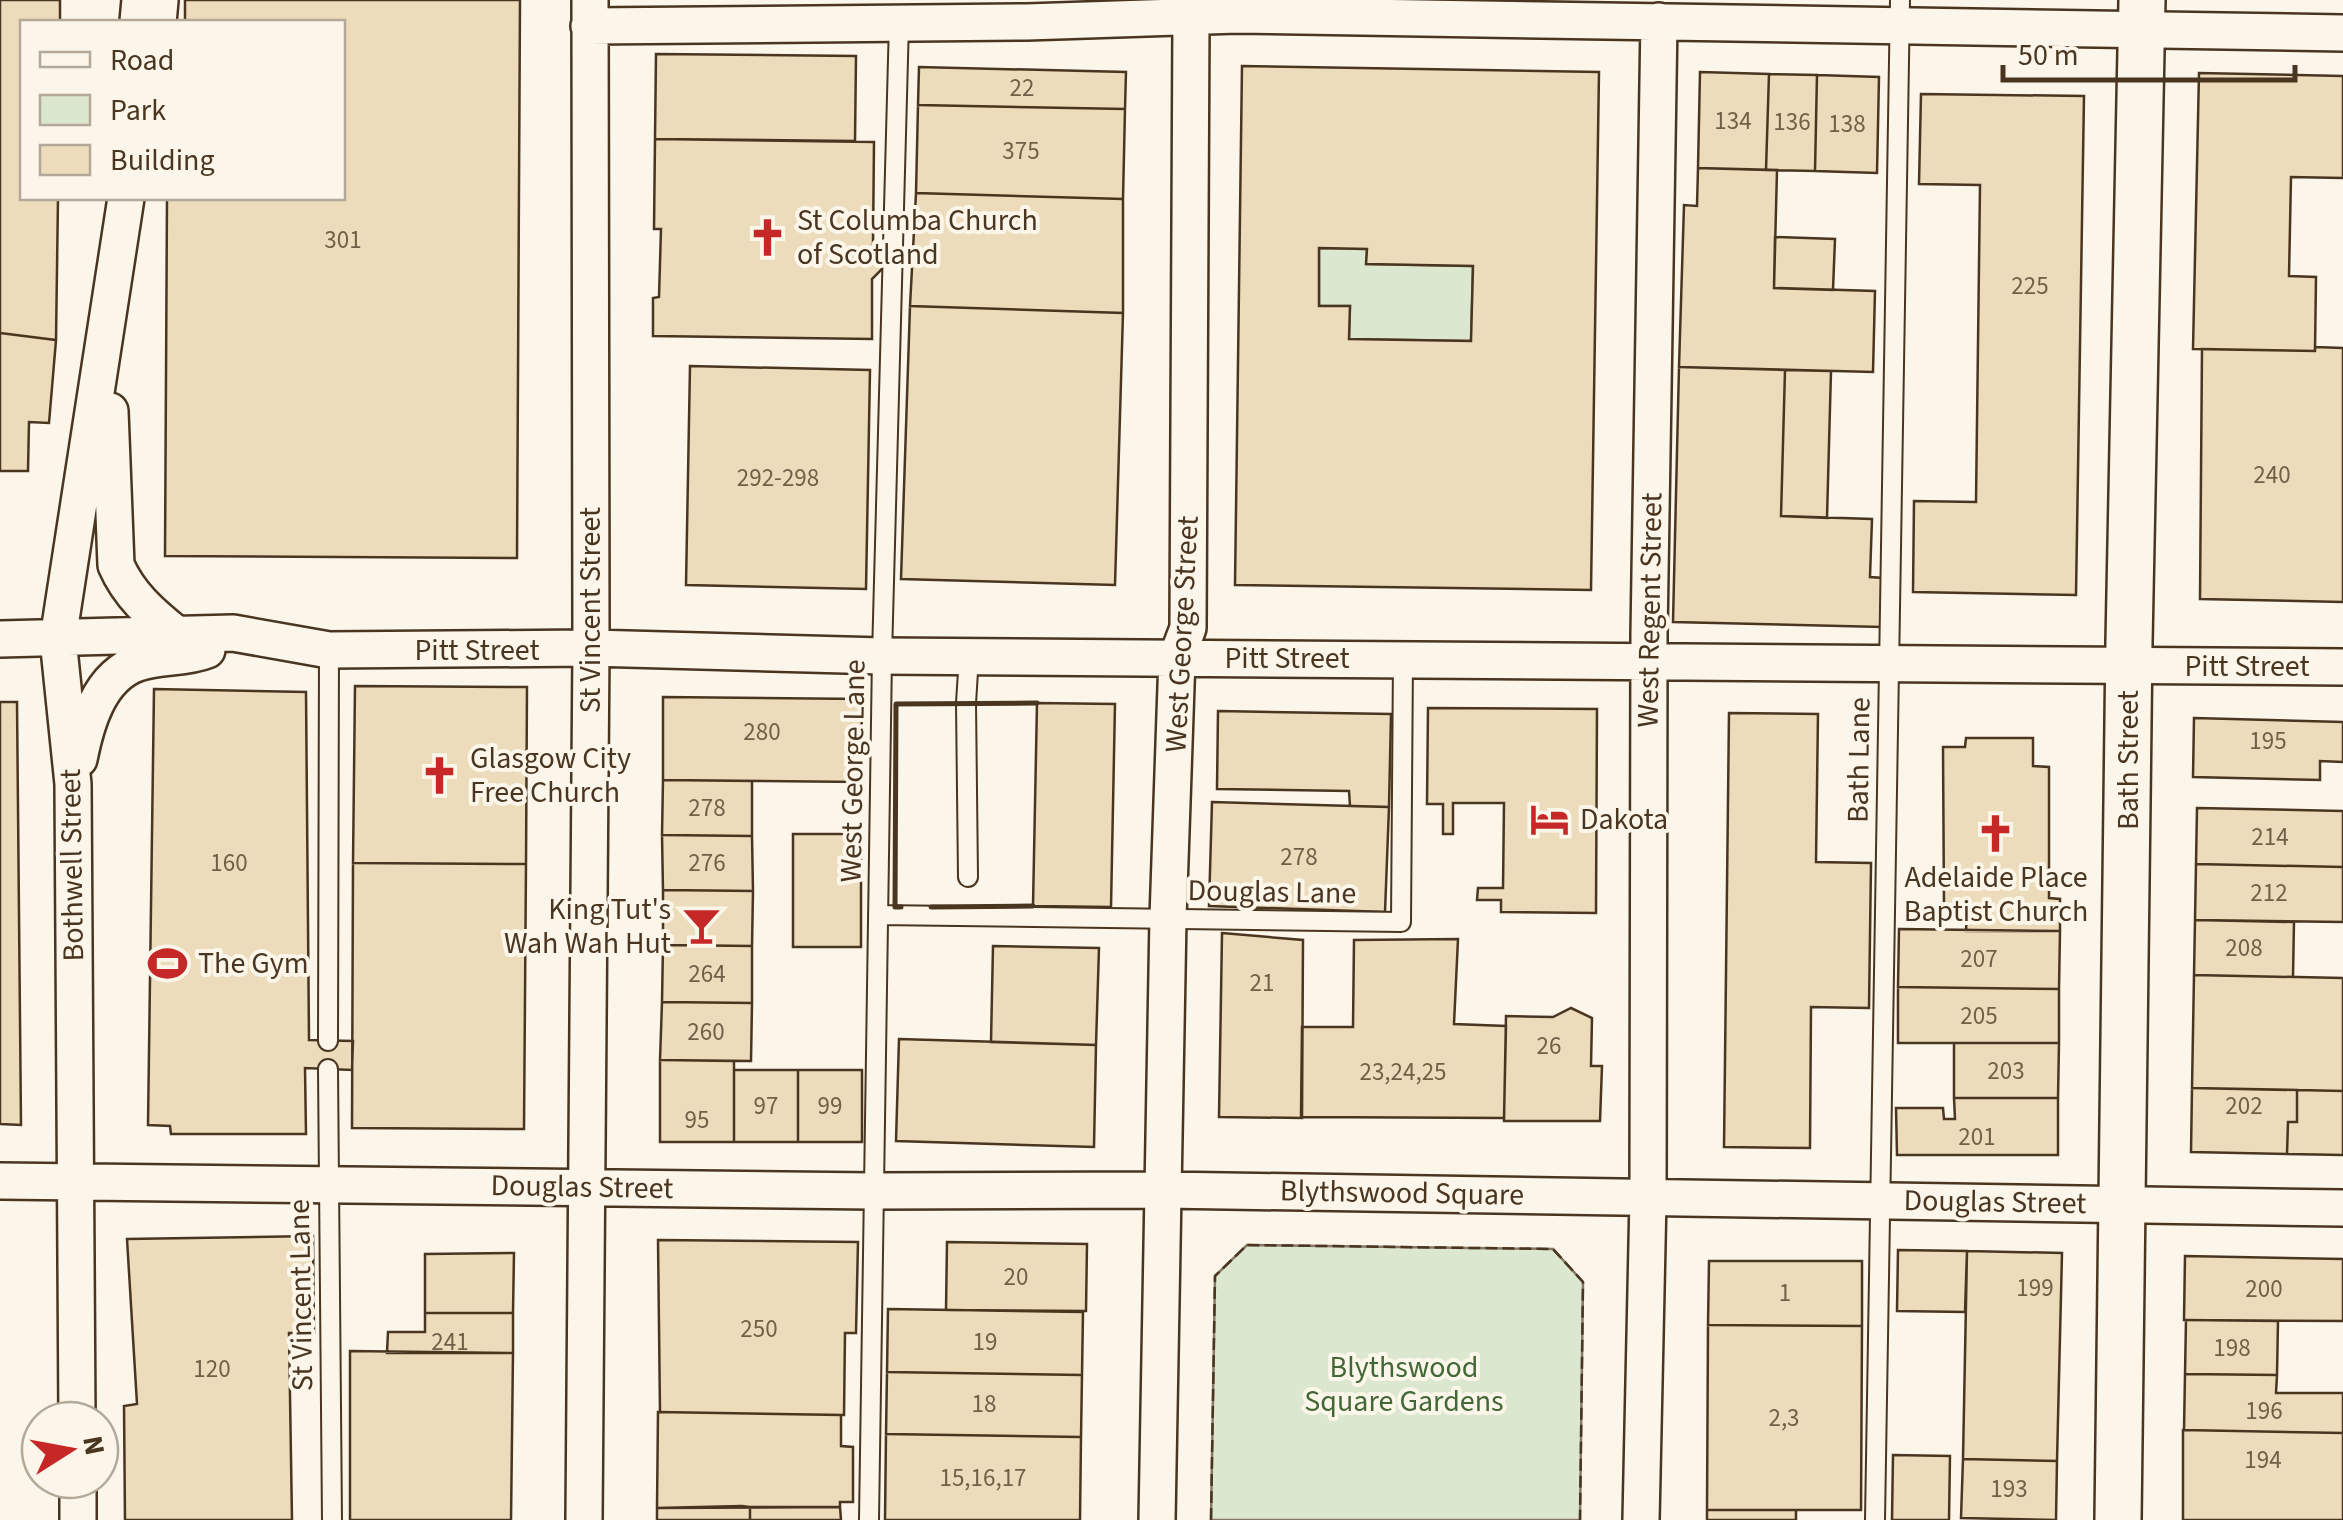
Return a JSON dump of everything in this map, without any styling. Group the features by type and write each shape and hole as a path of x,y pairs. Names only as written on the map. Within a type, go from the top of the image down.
{"street":[{"path":"589,13 899,22 1192,18 1658,21 1900,12 2141,15 2343,33"},
{"name":"St Vincent Street","path":"584,1520 591,648 589,13"},
{"name":"Bath Street","path":"2118,1520 2128,665 2141,15"},
{"name":"West George Street","path":"1164,1190 1177,657 1188,628 1192,18"},
{"name":"West Regent Street","path":"1648,1198 1649,661 1658,21"},
{"name":"Bothwell Street","path":"77,1400 73,784 58,639 126,200"},
{"name":"Bothwell Street","path":"108,315 116,565 125,585 176,634"},
{"path":"73,784 85,729 107,686 135,663 203,652 233,633"},
{"name":"Pitt Street","path":"0,639 233,633 329,650 591,648 882,656 2343,666"},
{"name":"Douglas Street","path":"0,1182 1164,1190"},
{"path":"1158,1520 1164,1190"},
{"name":"Blythswood Square","path":"1164,1190 1648,1198"},
{"path":"1641,1520 1648,1198"},
{"name":"Douglas Street","path":"1648,1198 2343,1208"}],"lane":[{"name":"Bath Lane","path":"1875,1520 1900,12"},
{"name":"West George Lane","path":"869,1520 882,656 899,22"},
{"path":"328,1041 329,650"},
{"path":"968,877 969,656"},
{"name":"Douglas Lane","path":"878,914 1401,922 1403,659"},
{"name":"St Vincent Lane","path":"328,1069 332,1520"}],"green space":[{"path":"1319,248 1367,249 1367,264 1473,266 1471,341 1349,339 1350,306 1319,306"},
{"name":"Blythswood Square Gardens","path":"1247,1245 1553,1249 1583,1282 1580,1520 1211,1520 1215,1276"}],"building":[{"path":"0,0 60,0 60,20 20,20 20,200 58,200 56,340 0,333"},
{"path":"185,0 520,0 517,558 165,556 167,200 345,200 345,20 185,20"},
{"path":"656,54 856,56 855,141 655,139"},
{"path":"1242,66 1599,72 1591,590 1235,585","holes":["1319,248 1367,249 1366,264 1473,266 1471,341 1349,339 1350,306 1319,306"]},
{"path":"919,67 1126,72 1125,109 918,105"},
{"path":"1700,72 1769,74 1766,170 1698,168"},
{"path":"2199,73 2343,76 2343,178 2291,177 2289,276 2316,277 2315,351 2193,349"},
{"path":"1769,74 1817,75 1815,171 1766,170"},
{"path":"1817,75 1879,77 1877,173 1815,171"},
{"path":"1921,94 2084,96 2076,595 1913,592 1914,501 1976,502 1980,185 1919,184"},
{"path":"918,105 1125,109 1123,199 916,193"},
{"name":"St Columba Church of Scotland","path":"655,139 874,142 873,245 882,256 882,269 872,279 872,339 653,336 653,298 659,297 661,229 654,229"},
{"path":"1698,168 1777,170 1774,288 1875,291 1873,372 1679,367 1684,205 1697,206"},
{"path":"916,193 1123,199 1123,313 910,306"},
{"path":"1775,237 1835,239 1833,290 1774,288"},
{"path":"910,306 1123,313 1115,585 901,579"},
{"path":"0,333 56,340 49,423 29,422 28,471 0,471"},
{"path":"2315,347 2343,348 2343,602 2200,599 2202,349 2315,351"},
{"path":"690,366 870,370 866,589 686,585"},
{"path":"1679,367 1785,370 1781,516 1872,519 1870,577 1883,578 1882,627 1673,622"},
{"path":"1785,370 1831,371 1827,518 1781,516"},
{"name":"Glasgow City Free Church","path":"355,686 527,687 526,864 353,863"},
{"path":"154,689 306,692 309,1040 353,1041 352,1070 305,1068 306,1134 171,1134 170,1126 148,1125"},
{"path":"663,697 862,699 861,782 663,780"},
{"path":"0,702 17,702 21,1125 0,1124"},
{"path":"1037,703 1115,704 1111,907 1033,906"},
{"name":"Dakota","path":"1428,708 1597,709 1596,913 1501,912 1501,900 1477,900 1478,888 1503,888 1504,803 1453,803 1453,834 1443,834 1443,804 1427,804"},
{"path":"1218,711 1391,714 1389,807 1350,806 1349,791 1217,789"},
{"path":"1729,713 1818,714 1816,862 1871,863 1869,1008 1811,1007 1810,1148 1724,1147"},
{"path":"2194,718 2343,722 2343,762 2320,761 2320,780 2193,777"},
{"name":"Adelaide Place Baptist Church","path":"1966,738 2033,738 2033,766 2049,767 2049,898 2060,899 2060,931 1966,931 1967,909 1944,909 1943,747 1965,747"},
{"path":"663,780 752,781 752,836 662,835"},
{"path":"1212,802 1389,807 1385,912 1209,906"},
{"path":"2197,808 2343,811 2343,867 2196,864"},
{"path":"793,834 861,834 861,947 793,947"},
{"path":"662,835 752,836 753,891 663,890"},
{"path":"353,863 526,864 524,1129 352,1128"},
{"path":"2196,864 2343,867 2343,922 2195,920"},
{"path":"663,890 753,891 752,946 663,945"},
{"path":"2195,920 2294,922 2293,977 2194,975"},
{"path":"1899,929 2060,931 2059,989 1898,987"},
{"path":"1222,933 1303,940 1302,1118 1219,1117"},
{"path":"1458,939 1454,1024 1506,1026 1504,1118 1301,1117 1302,1027 1353,1027 1354,940"},
{"path":"663,945 752,946 752,1003 662,1002"},
{"path":"993,946 1099,948 1096,1045 991,1042"},
{"path":"2194,975 2343,978 2343,1091 2192,1088"},
{"path":"1898,987 2059,989 2059,1043 1898,1043"},
{"path":"662,1002 752,1003 751,1061 660,1060"},
{"path":"1571,1008 1592,1018 1591,1066 1602,1066 1600,1121 1504,1121 1506,1016 1553,1017"},
{"path":"899,1039 1096,1045 1094,1147 896,1141"},
{"path":"1954,1043 2059,1043 2058,1098 1954,1098"},
{"path":"660,1060 734,1061 734,1142 660,1142"},
{"path":"734,1070 798,1070 798,1142 734,1142"},
{"path":"798,1070 862,1070 862,1142 798,1142"},
{"path":"2192,1088 2297,1090 2297,1122 2288,1122 2287,1154 2191,1152"},
{"path":"2297,1090 2343,1091 2343,1155 2287,1154 2288,1122 2297,1122"},
{"path":"1954,1098 2058,1098 2058,1155 1897,1155 1896,1108 1943,1108 1944,1119 1955,1119"},
{"path":"313,1236 314,1333 289,1333 292,1520 125,1520 124,1406 137,1404 127,1239"},
{"path":"658,1240 858,1242 856,1333 845,1333 844,1415 660,1412"},
{"path":"947,1242 1087,1244 1086,1311 946,1310"},
{"path":"1898,1250 1967,1251 1965,1312 1897,1311"},
{"path":"1967,1251 2062,1253 2057,1461 1963,1459"},
{"path":"514,1253 513,1313 425,1313 425,1254"},
{"path":"2185,1256 2343,1259 2343,1321 2184,1320"},
{"path":"1709,1261 1862,1261 1862,1326 1708,1325"},
{"path":"888,1309 1083,1312 1082,1375 887,1372"},
{"path":"425,1313 513,1313 513,1353 387,1353 388,1332 425,1332"},
{"path":"2186,1320 2278,1321 2277,1375 2185,1374"},
{"path":"1708,1325 1862,1326 1861,1510 1707,1510"},
{"path":"350,1351 513,1353 511,1520 350,1520"},
{"path":"887,1372 1082,1375 1081,1437 886,1434"},
{"path":"2185,1374 2277,1375 2276,1393 2343,1393 2343,1433 2184,1430"},
{"path":"658,1412 841,1415 841,1446 853,1447 853,1502 840,1502 840,1507 657,1508"},
{"path":"2183,1430 2343,1433 2343,1520 2183,1520"},
{"path":"886,1434 1081,1437 1080,1520 885,1520"},
{"path":"1893,1455 1950,1456 1949,1520 1892,1520"},
{"path":"1963,1459 2057,1461 2056,1520 1961,1518"},
{"path":"750,1507 750,1520 657,1520 657,1508"},
{"path":"750,1507 840,1507 841,1520 750,1520"},
{"path":"1707,1510 1796,1510 1796,1520 1707,1520"}],"fence":[{"path":"1211,1520 1215,1276 1247,1245 1553,1249 1583,1282 1580,1520"}],"wall":[{"path":"901,907 895,907 896,704 1037,703"},
{"path":"931,907 1033,906"}],"place":[{"name":"St Columba Church of Scotland","path":"767,237"},
{"name":"Glasgow City Free Church","path":"440,775"},
{"name":"Dakota","path":"1550,819"},
{"name":"Adelaide Place Baptist Church","path":"1996,833"},
{"name":"King Tut's Wah Wah Hut","path":"701,926"},
{"name":"The Gym","path":"168,963"}]}
